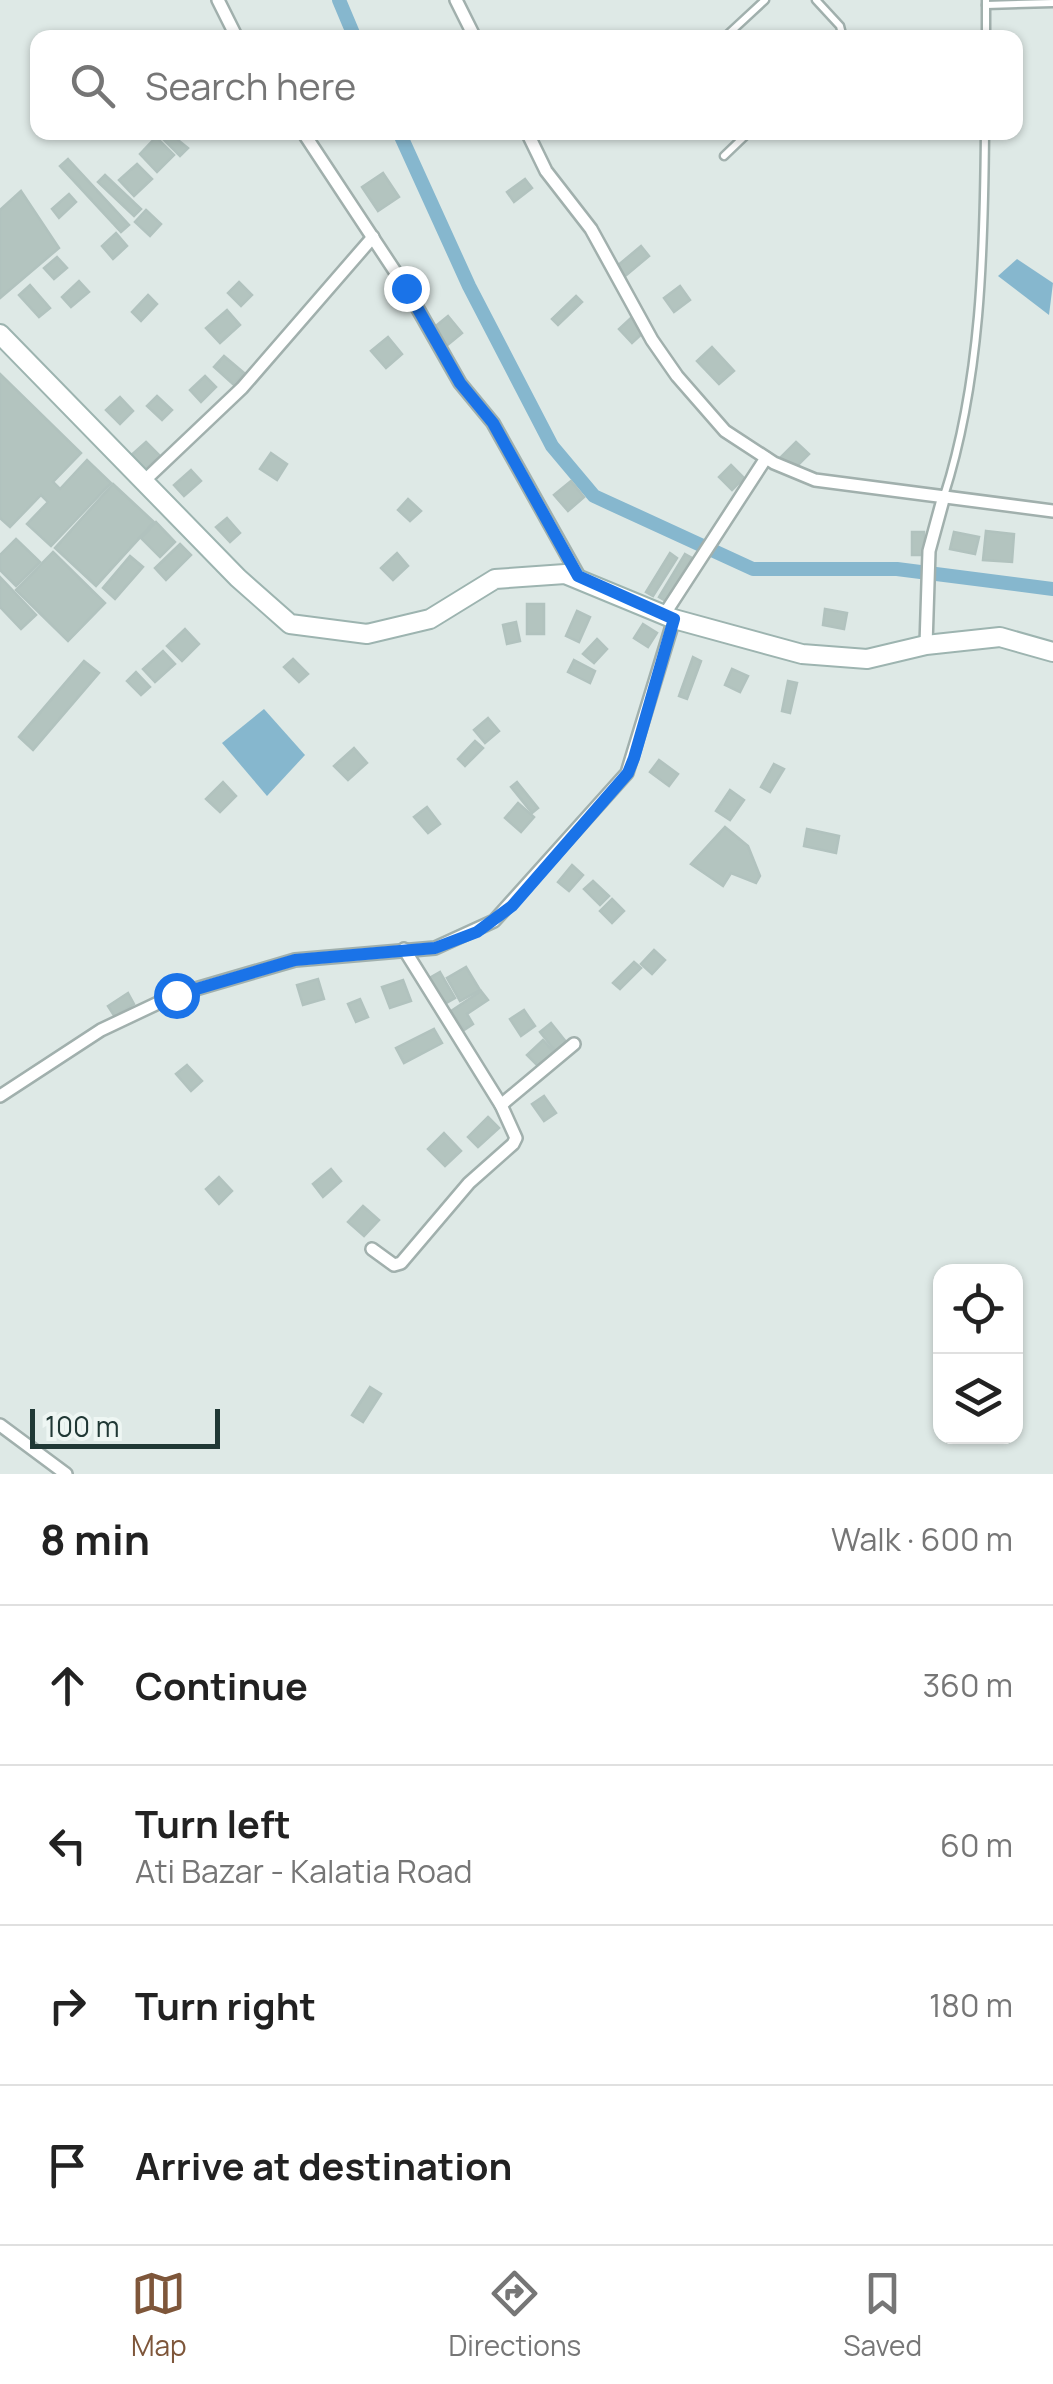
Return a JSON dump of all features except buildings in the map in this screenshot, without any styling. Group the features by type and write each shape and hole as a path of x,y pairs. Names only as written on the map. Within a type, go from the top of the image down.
{"main road":[{"path":"1,336 238,578 290,624 367,634 430,618 496,579 578,576 669,617 802,654 867,659 926,645 1000,637 1053,652"}],"street":[{"path":"218,0 233,30"},
{"path":"456,0 471,30"},
{"path":"308,140 374,237 460,383 493,423 578,576"},
{"path":"531,140 546,171 592,229 632,307 676,376 725,431 766,458 824,482 1053,511"},
{"path":"144,481 242,388 374,237"},
{"path":"0,1096 101,1030 176,995 295,960 435,948 494,922 628,773 669,617 766,458"},
{"path":"926,645 929,551 944,496"},
{"path":"372,1248 394,1264 401,1263 469,1183 516,1138 501,1105 404,948"},
{"path":"501,1105 574,1044"},
{"path":"0,1425 66,1474"}],"lane":[{"path":"733,30 765,0"},
{"path":"816,0 841,30"},
{"path":"986,30 986,3 1053,4"},
{"path":"724,156 741,140"},
{"path":"944,496 966,410 984,220 985,140"}],"water":[{"path":"1017,259 1053,283 1049,315 998,276"},
{"path":"264,709 305,755 267,796 222,743"}],"waterway":[{"path":"339,0 352,30"},
{"path":"403,140 469,286 552,446 594,496 753,569 897,569 1053,589"}],"route":[{"path":"176,995 295,960 376,950 435,948 477,932 512,906 628,773 634,758 650,691 674,619 578,576 493,423 460,383 406,288"}]}
